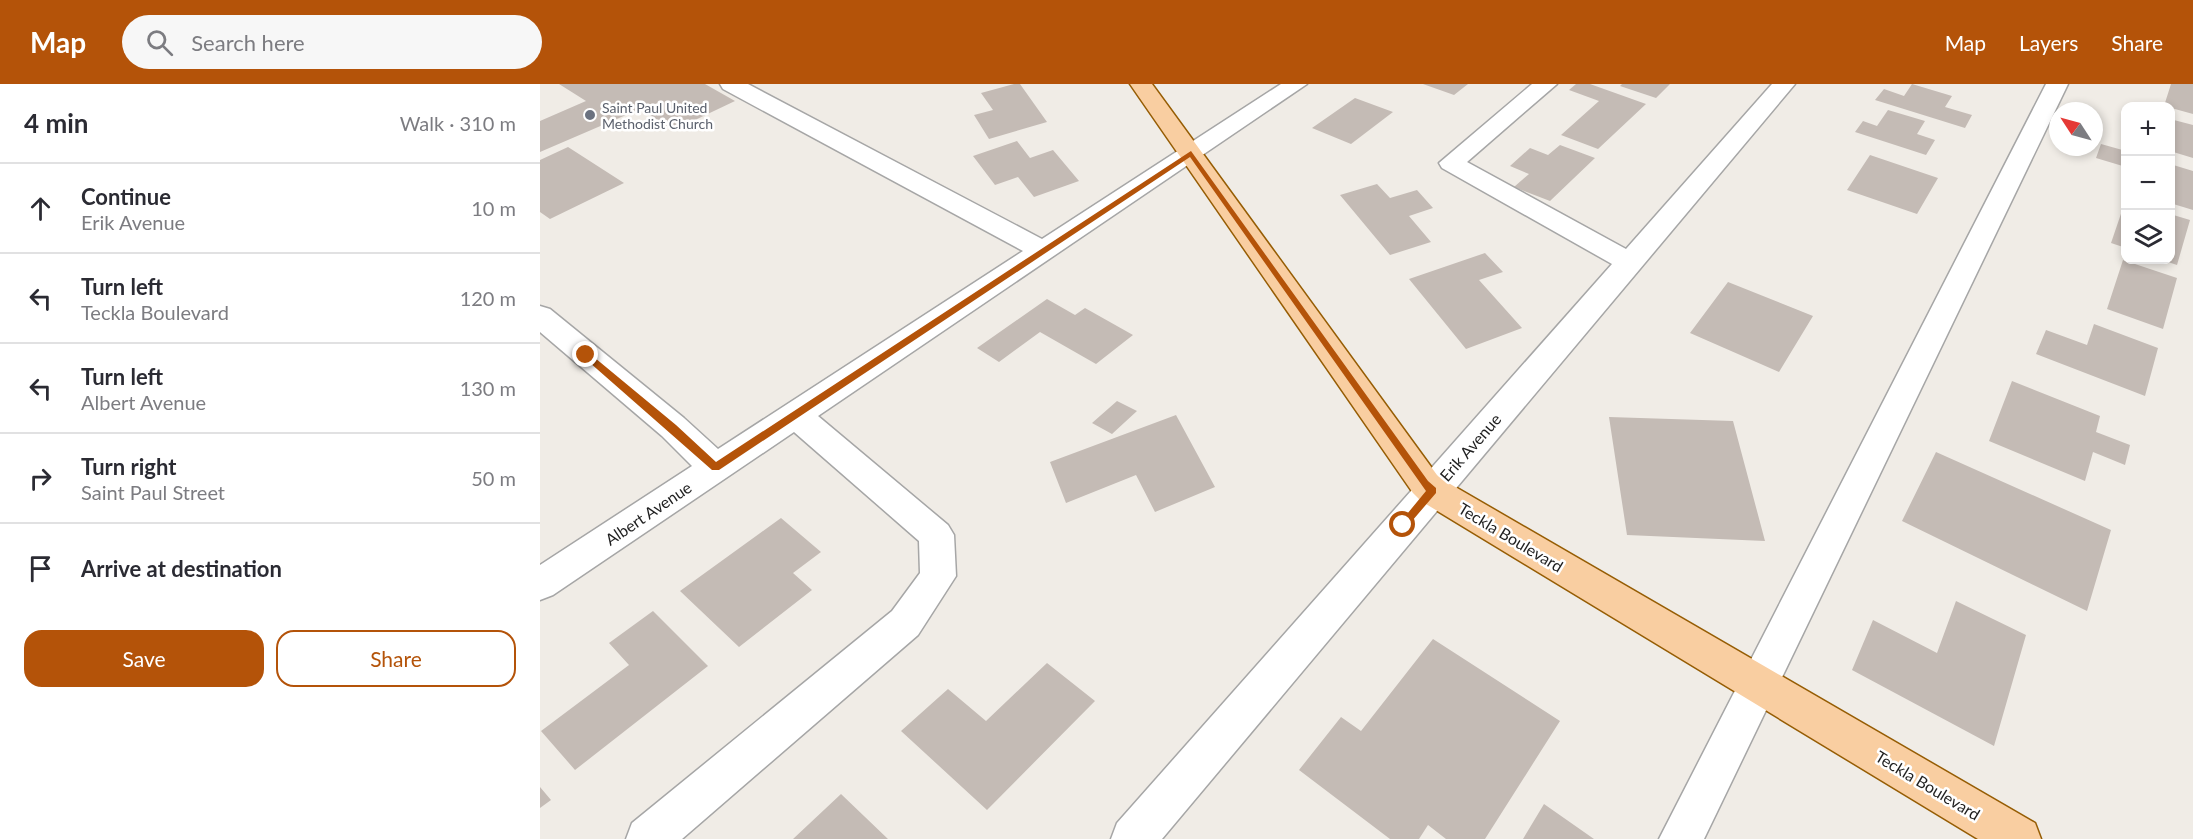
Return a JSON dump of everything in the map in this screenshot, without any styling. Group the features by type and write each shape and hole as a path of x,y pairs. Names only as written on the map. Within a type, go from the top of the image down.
{"main road":[{"name":"Teckla Boulevard","path":"1141,84 1432,491 2019,839"}],"street":[{"path":"731,84 1044,251"},
{"name":"Albert Avenue","path":"540,584 1296,84"},
{"path":"1546,84 1451,163 1629,262"},
{"name":"Erik Avenue","path":"1133,839 1784,84"},
{"path":"1681,839 2057,84"},
{"path":"540,316 673,427 716,468"},
{"path":"648,839 905,623 939,576 936,535 795,415"}],"building":[{"name":"Saint Paul United Methodist Church","path":"559,84 705,84 735,101 674,130 640,109 540,152 540,121 586,101"},
{"path":"1020,84 1047,122 989,139 974,115 993,110 981,93"},
{"path":"1423,84 1468,84 1454,95"},
{"path":"1576,84 1590,84 1646,104 1598,149 1561,135 1599,101 1569,90"},
{"path":"1622,84 1670,84 1656,98 1620,86"},
{"path":"1912,84 1952,96 1945,107 1972,115 1965,128 1875,100 1884,89 1904,96"},
{"path":"2171,84 2193,84 2193,114 2175,109 2175,102 2165,102"},
{"path":"1355,98 1393,112 1351,144 1312,128"},
{"path":"1888,110 1925,121 1917,134 1935,140 1926,155 1855,132 1863,121 1877,126"},
{"path":"2175,120 2193,125 2193,158 2175,153"},
{"path":"1017,141 1030,158 1053,150 1079,181 1034,197 1018,177 995,185 973,156"},
{"path":"1560,145 1595,158 1550,201 1514,187 1529,174 1510,166 1530,148 1548,155"},
{"path":"2103,145 2121,150 2121,166 2096,158 2103,156"},
{"name":"Saint Paul United Methodist Church","path":"568,147 624,183 550,219 540,212 540,160"},
{"path":"1870,155 1938,178 1917,214 1847,190"},
{"path":"2175,166 2193,171 2193,210 2175,205"},
{"path":"1377,184 1390,198 1417,190 1433,208 1409,216 1431,242 1390,255 1340,195"},
{"path":"2121,214 2121,246 2111,243"},
{"path":"2175,216 2190,220 2177,265 2174,264"},
{"path":"1485,253 1503,272 1479,280 1522,328 1466,349 1409,279"},
{"path":"2122,264 2135,264 2177,278 2163,329 2107,309"},
{"path":"1728,282 1813,316 1779,372 1690,333"},
{"path":"1047,299 1075,315 1085,308 1133,335 1096,364 1040,332 999,362 977,348"},
{"path":"2094,324 2158,348 2145,396 2036,354 2046,330 2087,345"},
{"path":"2012,381 2100,416 2096,432 2130,445 2125,465 2093,452 2085,481 1989,441"},
{"path":"1117,401 1137,411 1112,434 1092,423"},
{"path":"1176,415 1215,487 1155,512 1136,475 1066,503 1050,462"},
{"path":"1609,417 1733,421 1765,541 1627,535"},
{"path":"1936,452 2111,530 2087,611 1902,521"},
{"path":"781,518 821,552 793,573 812,590 739,647 680,591"},
{"path":"1956,601 2026,635 1994,746 1852,670 1873,620 1937,653"},
{"path":"653,611 708,666 575,770 541,731 629,665 609,643"},
{"path":"1433,639 1560,721 1485,839 1446,839 1428,825 1419,839 1390,839 1299,770 1341,717 1361,731"},
{"path":"1047,663 1095,701 987,810 901,731 948,689 986,721"},
{"path":"540,787 551,800 540,808"},
{"path":"841,794 888,839 793,839"},
{"path":"1544,804 1594,839 1523,839"}],"place":[{"name":"Saint Paul United Methodist Church","path":"590,115"}],"route":[{"path":"586,355 673,427 716,468 1191,154 1432,491 1403,525"}]}
